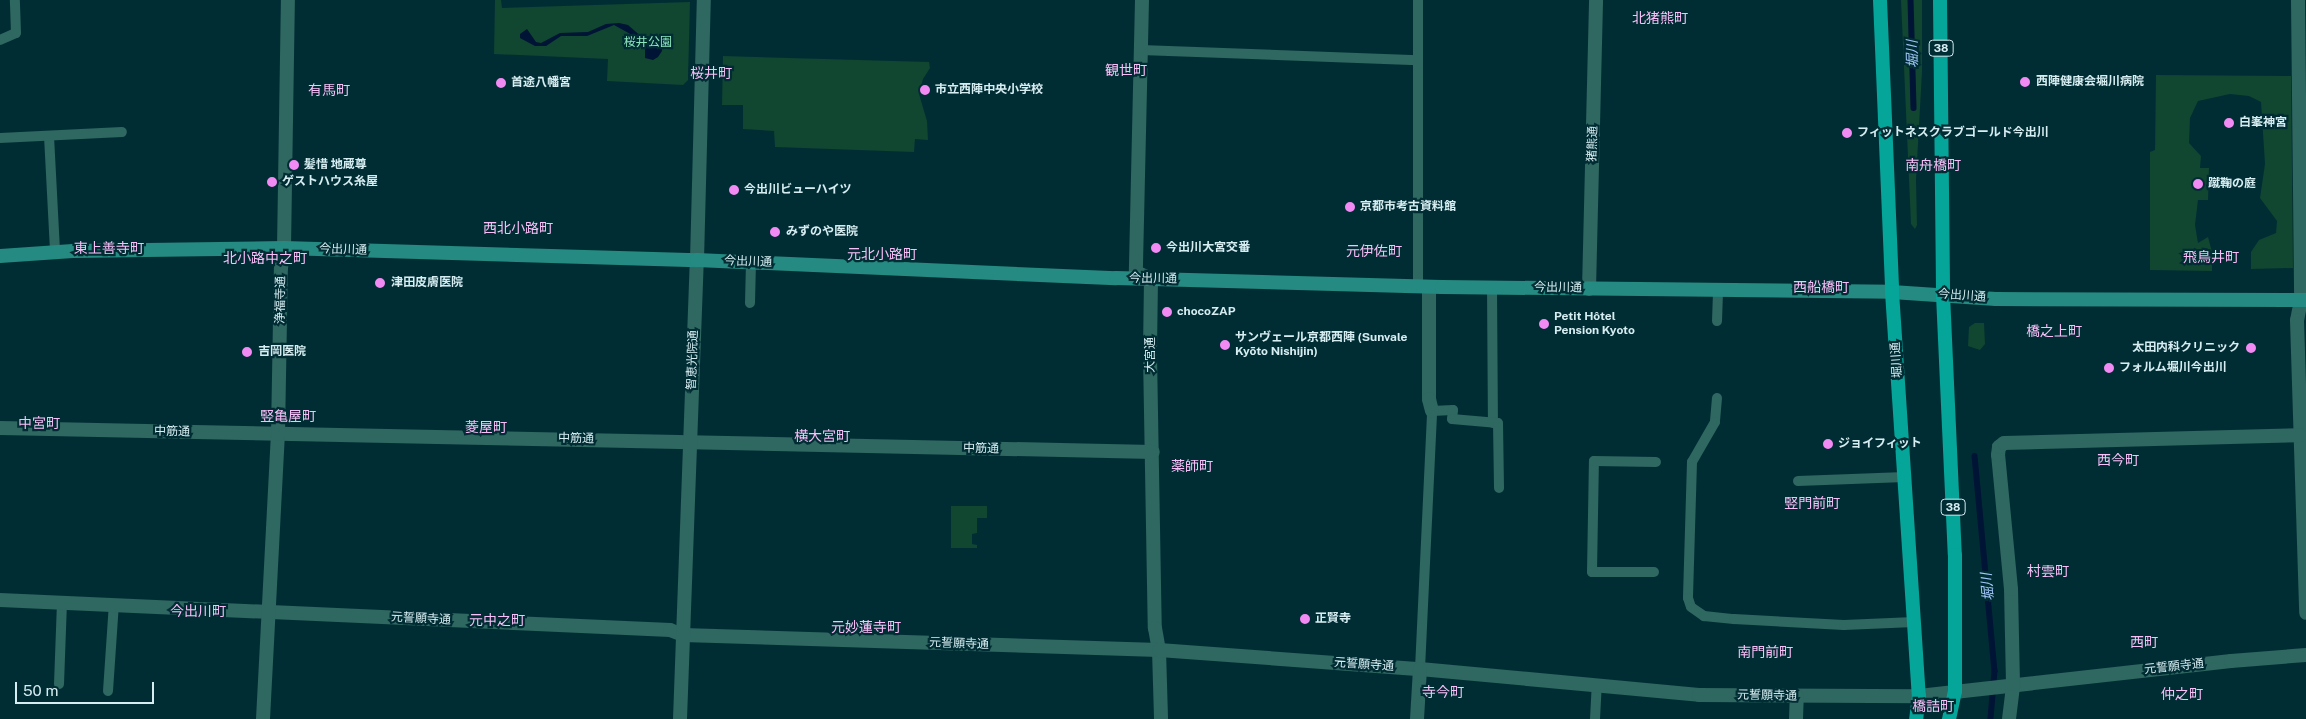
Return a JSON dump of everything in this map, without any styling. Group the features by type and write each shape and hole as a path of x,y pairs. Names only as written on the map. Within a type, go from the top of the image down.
{"main road":[{"name":"堀川通","path":"1880,0 1892,292 1919,696 1916,719"},
{"name":"38","path":"1940,0 1943,295 1955,555 1955,692 1949,719"},
{"name":"今出川通","path":"0,256 55,252 284,248 698,260 1151,279 1589,289 1892,292 1996,299 2303,300"}],"street":[{"name":"浄福寺通","path":"263,719 278,434 281,268 284,248 288,0"},
{"name":"智恵光院通","path":"680,719 698,260 704,0"},
{"path":"1142,0 1136,272 1151,279"},
{"name":"猪熊通","path":"1589,289 1596,0"},
{"path":"2298,0 2303,71 2303,300 2297,320 2306,613"},
{"name":"大宮通","path":"1151,279 1150,356 1155,628 1159,650 1161,719"},
{"path":"1423,286 1429,399 1432,411"},
{"name":"中筋通","path":"0,428 1153,452"},
{"path":"2008,719 2004,685 2011,589 1998,455 1999,447 2004,443 2300,435"},
{"name":"元誓願寺通","path":"0,600 670,630 683,635 1159,650 1420,669 1699,694 1919,696 2004,685 2306,655"},
{"path":"1417,719 1420,669"},
{"path":"1796,719 1797,696"}],"lane":[{"path":"0,40 16,33 15,0"},
{"path":"1418,0 1423,286"},
{"path":"1141,50 1418,60"},
{"path":"0,138 122,132"},
{"path":"49,136 55,252"},
{"path":"750,303 751,263"},
{"path":"1492,287 1493,423"},
{"path":"1717,321 1718,291"},
{"path":"1717,398 1715,422 1689,462 1686,573 1688,598 1691,607 1704,616 1844,625 1914,622"},
{"path":"1420,669 1432,411 1452,410 1452,419 1498,423 1499,488"},
{"path":"1654,572 1592,572 1594,461 1656,462"},
{"path":"1798,481 1905,477"},
{"path":"59,684 62,603"},
{"path":"108,691 114,604"},
{"path":"1595,719 1597,686"}],"green space":[{"name":"桜井公園","path":"495,0 501,0 502,8 690,2 688,80 683,85 607,81 608,59 494,54"},
{"path":"1901,0 1922,0 1922,72 1916,180 1917,225 1915,229 1911,224"},
{"path":"723,56 929,62 930,68 923,79 919,94 927,121 928,140 915,139 914,152 775,147 774,131 743,129 743,105 722,105"},
{"path":"2156,75 2291,76 2293,268 2251,269 2251,252 2259,240 2276,233 2277,221 2260,198 2265,164 2261,102 2249,96 2230,94 2198,101 2190,118 2189,143 2201,156 2200,168 2209,168 2208,200 2198,200 2195,225 2198,243 2208,237 2212,252 2212,271 2150,270 2150,152 2155,150"},
{"path":"1975,323 1984,323 1985,344 1980,350 1968,346 1969,327"},
{"path":"951,506 987,506 987,518 977,518 977,533 972,534 972,544 977,545 977,548 951,548"}],"water":[{"path":"619,23 628,25 643,38 651,37 662,41 662,51 658,57 653,60 645,58 645,47 633,43 634,36 614,25 587,36 561,36 546,46 535,46 520,38 520,34 527,29 536,42 541,43 560,33 588,32 606,24"}],"waterway":[{"name":"堀川","path":"1911,0 1914,108"},
{"name":"堀川","path":"1975,456 1995,671 1991,719"}],"place":[{"name":"西陣健康会堀川病院","path":"2025,82"},
{"name":"首途八幡宮","path":"501,83"},
{"name":"市立西陣中央小学校","path":"925,90"},
{"name":"白峯神宮","path":"2229,123"},
{"name":"フィットネスクラブゴールド今出川","path":"1847,133"},
{"name":"髪惜 地蔵尊","path":"294,165"},
{"name":"ゲストハウス糸屋","path":"272,182"},
{"name":"蹴鞠の庭","path":"2198,184"},
{"name":"今出川ビューハイツ","path":"734,190"},
{"name":"京都市考古資料館","path":"1350,207"},
{"name":"みずのや医院","path":"775,232"},
{"name":"今出川大宮交番","path":"1156,248"},
{"name":"津田皮膚医院","path":"380,283"},
{"name":"chocoZAP","path":"1167,312"},
{"name":"Petit Hôtel Pension Kyoto","path":"1544,324"},
{"name":"サンヴェール京都西陣 (Sunvale Kyōto Nishijin)","path":"1225,345"},
{"name":"太田内科クリニック","path":"2251,348"},
{"name":"吉岡医院","path":"247,352"},
{"name":"フォルム堀川今出川","path":"2109,368"},
{"name":"ジョイフィット","path":"1828,444"},
{"name":"正賢寺","path":"1305,619"}],"district":[{"name":"北猪熊町","path":"1660,18"},
{"name":"観世町","path":"1126,70"},
{"name":"桜井町","path":"711,73"},
{"name":"有馬町","path":"329,90"},
{"name":"南舟橋町","path":"1933,165"},
{"name":"西北小路町","path":"518,228"},
{"name":"東上善寺町","path":"109,248"},
{"name":"元伊佐町","path":"1374,251"},
{"name":"元北小路町","path":"882,254"},
{"name":"飛鳥井町","path":"2211,257"},
{"name":"北小路中之町","path":"265,258"},
{"name":"西船橋町","path":"1821,287"},
{"name":"橋之上町","path":"2054,331"},
{"name":"竪亀屋町","path":"288,416"},
{"name":"中宮町","path":"39,423"},
{"name":"菱屋町","path":"486,427"},
{"name":"横大宮町","path":"822,436"},
{"name":"西今町","path":"2118,460"},
{"name":"薬師町","path":"1192,466"},
{"name":"竪門前町","path":"1812,503"},
{"name":"村雲町","path":"2048,571"},
{"name":"今出川町","path":"198,611"},
{"name":"元中之町","path":"497,620"},
{"name":"元妙蓮寺町","path":"866,627"},
{"name":"西町","path":"2144,642"},
{"name":"南門前町","path":"1765,652"},
{"name":"寺今町","path":"1443,692"},
{"name":"仲之町","path":"2182,694"},
{"name":"橋詰町","path":"1933,706"}]}
